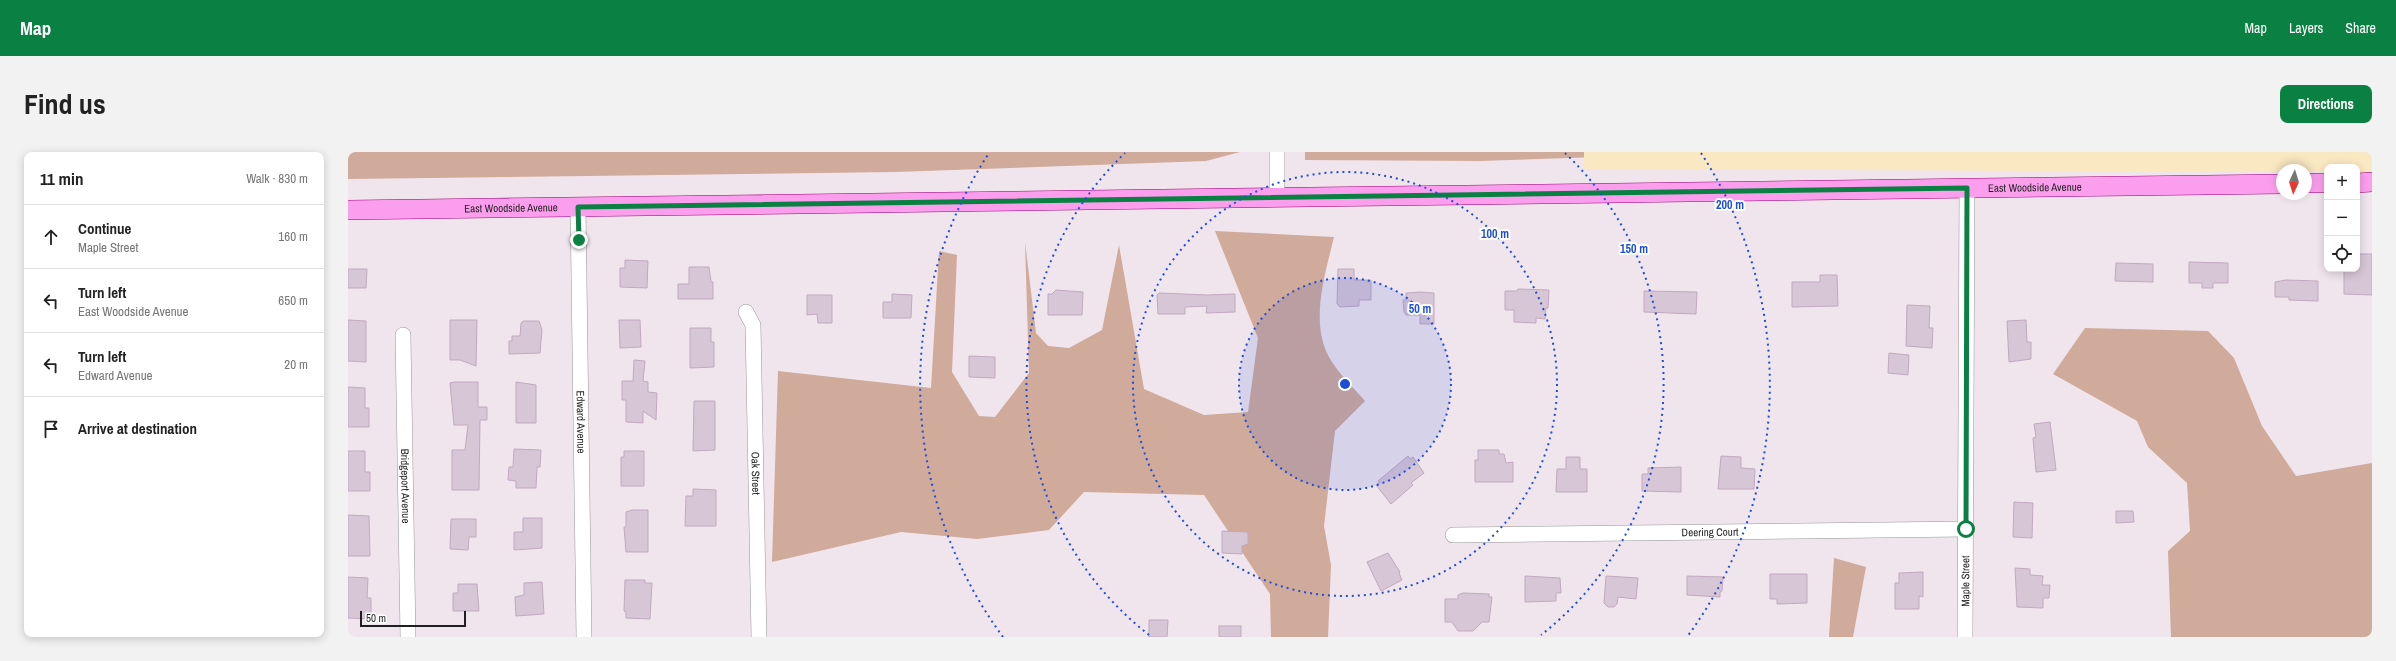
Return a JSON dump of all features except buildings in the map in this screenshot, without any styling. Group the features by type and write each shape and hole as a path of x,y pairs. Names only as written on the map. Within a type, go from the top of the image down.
{"main road":[{"path":"2360,183 2372,182"},
{"path":"2312,183 2324,183"},
{"name":"East Woodside Avenue","path":"348,210 2276,184"}],"street":[{"path":"1277,152 1277,198"},
{"name":"Maple Street","path":"1965,637 1967,188"},
{"name":"Edward Avenue","path":"578,207 584,637"},
{"name":"Oak Street","path":"746,312 753,325 759,637"},
{"name":"Bridgeport Avenue","path":"403,335 408,637"},
{"name":"Deering Court","path":"1453,535 1966,529"}],"shaded area":[{"path":"348,152 1240,152 1206,161 895,172 348,179"},
{"path":"1305,152 2372,152 1597,157 1480,161 1305,160"},
{"path":"1584,152 2372,152 2372,173 2360,173 2360,164 2324,164 2324,172 2312,172 2312,164 2276,164 2276,172 1584,169"},
{"path":"1215,231 1334,237 1323,284 1320,317 1321,333 1325,348 1332,362 1343,377 1365,401 1335,431 1324,526 1331,565 1328,637 1271,637 1270,594 1204,495 1084,492 1049,530 977,539 901,532 772,562 778,371 931,388 939,251 957,255 952,372 979,416 995,417 1029,373 1025,242 1036,333 1048,346 1069,348 1102,330 1119,245 1144,389 1204,415 1248,412 1258,338"},
{"path":"2085,328 2208,331 2234,358 2262,426 2296,476 2372,463 2372,637 2171,637 2168,551 2190,531 2187,483 2148,447 2137,421 2053,374"},
{"path":"1834,558 1866,567 1853,637 1829,637"}],"route":[{"path":"579,240 578,207 1967,188 1966,529"}]}
